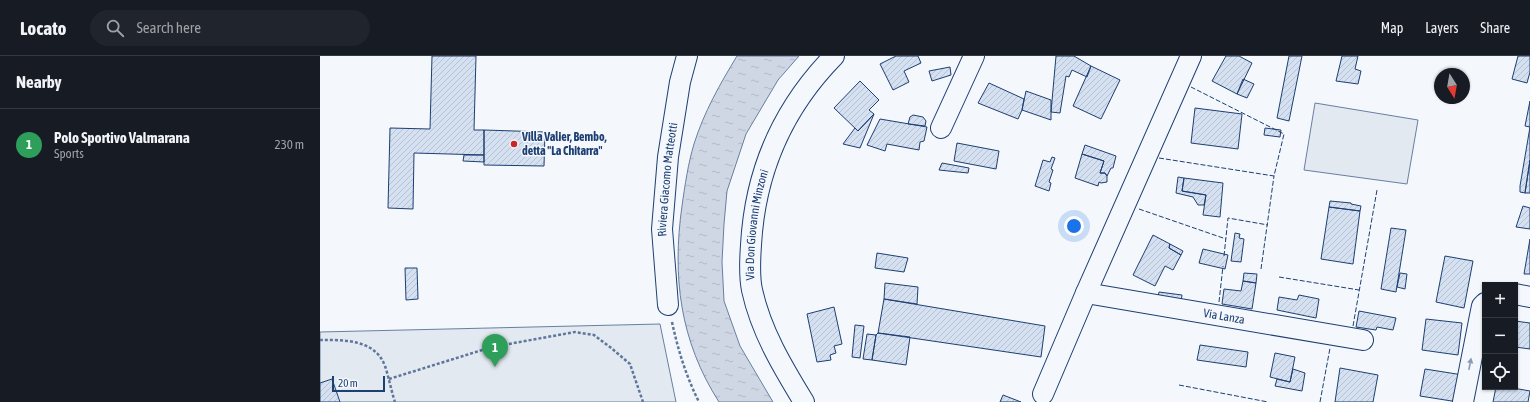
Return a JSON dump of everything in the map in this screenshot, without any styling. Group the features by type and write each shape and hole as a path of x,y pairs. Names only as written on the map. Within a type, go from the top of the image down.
{"street":[{"name":"Riviera Giacomo Matteotti","path":"668,305 662,229 668,157 680,82 687,56"},
{"name":"Via Don Giovanni Minzoni","path":"804,402 777,358 760,321 751,289 750,261 752,232 756,200 768,157 782,126 800,97 834,56"},
{"path":"941,128 974,56"},
{"path":"1043,394 1086,292 1190,56"},
{"name":"Via Lanza","path":"1086,292 1363,340"},
{"path":"1518,295 1530,297"},
{"path":"1463,402 1482,306"}],"path":[{"path":"668,305 678,351 699,402"},
{"path":"389,379 492,347 575,332 594,335 630,364 643,402"},
{"path":"320,340 340,340 369,346 379,354 385,364 395,402"}],"shaded area":[{"path":"1315,103 1418,120 1407,184 1304,170"},
{"path":"660,324 676,402 320,402 320,332"}],"water":[{"path":"737,56 799,56 778,80 746,134 727,191 724,224 722,262 724,301 740,346 773,402 719,402 695,356 682,308 679,283 679,232 688,167 698,132 708,109"}],"building":[{"path":"432,56 476,56 474,130 484,130 484,155 414,153 413,209 388,208 390,128 430,129"},
{"path":"896,56 918,56 921,63 904,71 909,82 893,90 880,64"},
{"path":"1056,56 1074,56 1091,66 1087,77 1072,70 1069,77 1066,76 1060,113 1051,112"},
{"path":"1226,56 1239,56 1252,63 1237,94 1212,81"},
{"path":"1289,56 1302,56 1289,121 1277,118"},
{"path":"1342,56 1358,56 1355,69 1361,71 1358,84 1336,81"},
{"path":"1518,56 1530,56 1530,72 1527,83 1512,79"},
{"path":"1091,66 1120,80 1101,119 1073,106"},
{"path":"950,67 951,75 932,81 929,71"},
{"path":"1243,79 1254,84 1247,98 1237,94"},
{"path":"860,81 879,100 869,110 874,114 858,131 834,108"},
{"path":"989,83 1024,99 1022,110 1018,119 978,103"},
{"path":"1026,91 1051,100 1051,120 1022,110"},
{"path":"1530,101 1530,127 1525,126"},
{"path":"1195,108 1242,114 1238,149 1191,143"},
{"path":"874,114 860,148 843,144 855,128 858,131"},
{"path":"913,115 923,117 926,121 925,126 908,124 910,117"},
{"path":"880,119 927,127 924,141 920,142 919,150 887,144 885,151 867,145"},
{"path":"1530,127 1530,160 1525,193 1520,192 1520,186"},
{"path":"1265,128 1281,130 1280,137 1264,135"},
{"name":"Villa Valier, Bembo, detta \"La Chitarra\"","path":"484,130 545,132 544,166 484,165"},
{"path":"957,143 999,151 996,169 954,161"},
{"path":"1085,145 1116,156 1113,168 1111,168 1107,176 1105,173 1100,173 1104,161 1082,154"},
{"path":"1082,154 1104,161 1100,173 1105,173 1107,176 1107,182 1099,182 1098,186 1075,178"},
{"path":"464,155 484,155 484,162 463,161"},
{"path":"1052,157 1055,158 1051,169 1053,170 1049,182 1051,183 1049,191 1035,186 1043,160 1050,162"},
{"path":"1530,160 1530,193 1525,193"},
{"path":"942,163 969,168 968,173 939,170"},
{"path":"1178,177 1184,178 1182,191 1206,195 1204,205 1198,205 1193,197 1176,193"},
{"path":"1184,178 1223,183 1220,217 1203,215 1206,195 1182,191"},
{"path":"1330,201 1351,203 1361,206 1360,211 1329,207"},
{"path":"1523,206 1530,208 1530,229 1516,227"},
{"path":"1329,207 1360,211 1353,264 1321,259"},
{"path":"1391,228 1406,230 1396,292 1381,289"},
{"path":"1235,233 1240,234 1239,238 1244,239 1241,262 1231,261"},
{"path":"1153,235 1170,244 1169,248 1181,255 1173,270 1165,266 1155,286 1133,275"},
{"path":"1530,239 1530,274 1524,274"},
{"path":"1170,244 1183,251 1181,255 1169,248"},
{"path":"1203,249 1228,255 1225,269 1199,263"},
{"path":"877,253 908,258 904,272 875,268"},
{"path":"1445,256 1473,261 1464,308 1436,302"},
{"path":"405,268 417,268 418,299 406,300"},
{"path":"1244,273 1257,274 1256,283 1243,281"},
{"path":"1400,273 1407,274 1405,289 1397,287"},
{"path":"1243,281 1256,283 1252,309 1222,304 1224,289 1241,291"},
{"path":"885,283 918,287 917,304 884,299"},
{"path":"1159,292 1182,295 1181,302 1158,297"},
{"path":"1299,295 1319,299 1316,318 1277,310 1279,297 1297,300"},
{"path":"884,299 1045,326 1041,357 878,333"},
{"path":"834,307 842,344 834,346 836,353 830,355 831,360 817,362 807,314"},
{"path":"1359,311 1396,318 1393,330 1377,327 1376,330 1356,327"},
{"path":"1426,319 1462,323 1458,355 1422,350"},
{"path":"1518,321 1530,323 1530,349 1518,347"},
{"path":"855,325 864,326 860,358 852,357"},
{"path":"878,333 910,337 906,365 872,360 876,335"},
{"path":"867,334 876,335 872,360 863,359"},
{"path":"1200,345 1248,352 1246,367 1197,360"},
{"path":"1275,353 1295,357 1290,382 1270,377"},
{"path":"1340,368 1378,375 1373,402 1335,402"},
{"path":"1293,369 1305,373 1302,391 1275,386 1277,379 1290,382"},
{"path":"1425,369 1463,375 1458,402 1420,396"},
{"path":"332,379 340,402 320,402 320,383"},
{"path":"1518,389 1530,391 1528,402 1493,402 1495,390"},
{"path":"1003,395 1021,402 1000,402"}],"fence":[{"path":"1159,158 1274,176 1284,134 1191,87"},
{"path":"1261,269 1274,176"},
{"path":"1353,326 1377,190"},
{"path":"1139,209 1226,239"},
{"path":"1224,256 1228,218 1268,225"},
{"path":"1219,302 1223,266"},
{"path":"1279,277 1359,290"},
{"path":"1320,402 1330,348"},
{"path":"1179,385 1268,402"}],"place":[{"name":"Villa Valier, Bembo, detta \"La Chitarra\"","path":"514,144"},
{"name":"Polo Sportivo Valmarana","path":"495,367"}]}
